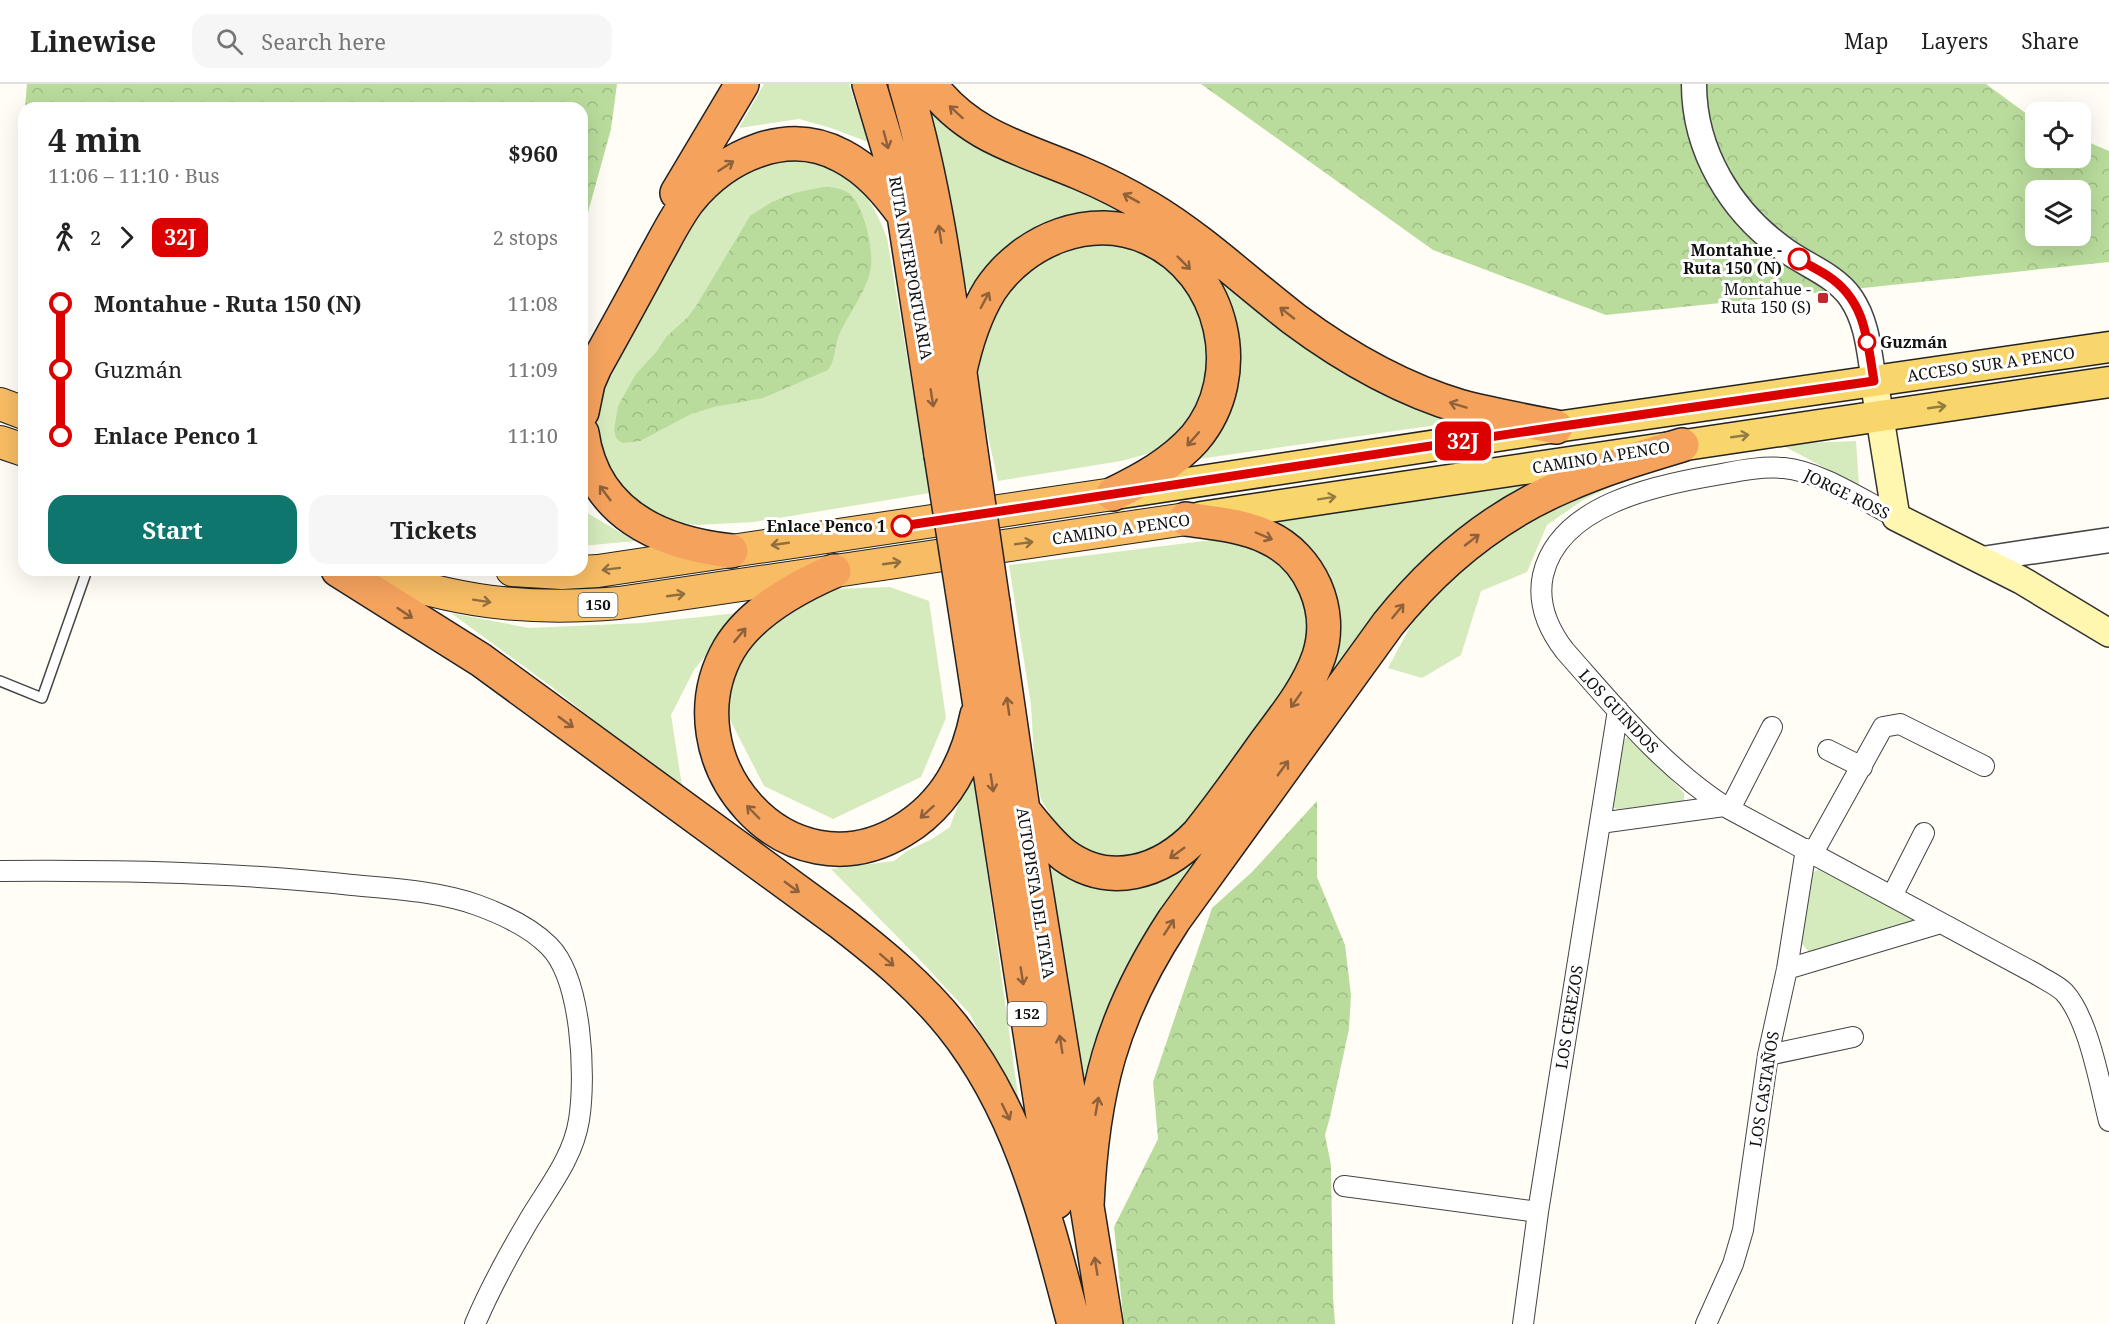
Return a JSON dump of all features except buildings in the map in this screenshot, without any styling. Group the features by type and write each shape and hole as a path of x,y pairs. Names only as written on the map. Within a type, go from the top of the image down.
{"highway":[{"path":"588,341 742,84"},
{"name":"RUTA INTERPORTUARIA","path":"869,84 889,151 956,454"},
{"name":"RUTA INTERPORTUARIA","path":"905,84 929,174 938,222 959,375 956,454"},
{"path":"930,84 960,116 987,135 1082,173 1151,209 1183,230 1294,319 1372,369 1430,396 1463,407 1556,427"},
{"path":"588,383 677,218 699,188 725,166 768,147 799,144 821,148 842,155 868,173 891,196 904,215"},
{"path":"959,375 974,324 992,288 1015,262 1046,241 1076,230 1119,229 1150,238 1177,255 1198,278 1207,292 1220,322 1225,355 1220,392 1205,424 1183,450 1152,473 1113,494"},
{"path":"0,404 18,411"},
{"path":"0,442 18,448"},
{"path":"1087,1206 1089,1160 1101,1079 1120,1018 1144,968 1174,920 1388,624 1428,578 1469,542 1505,516 1572,482 1682,445"},
{"path":"956,454 979,606"},
{"path":"588,461 600,487 623,512 643,525 675,540 708,549 731,551"},
{"name":"150","path":"588,572 1113,494"},
{"path":"1023,810 1064,854 1087,867 1111,873 1123,873 1153,867 1178,854 1198,834 1308,682 1322,647 1324,620 1318,594 1302,566 1287,549 1256,532 1186,519"},
{"name":"CAMINO A PENCO","path":"383,576 460,598 502,604 558,607 619,603 1186,519"},
{"path":"834,571 791,592 753,621 730,648 717,680 712,713 717,748 731,784 758,818 792,840 836,850 858,848 897,834 925,815 950,787 969,749 980,705"},
{"path":"348,576 481,660 841,923 921,992 951,1024 979,1064 1013,1128 1040,1202 1075,1324"},
{"name":"AUTOPISTA DEL ITATA","path":"979,606 1023,810 1106,1324"},
{"name":"AUTOPISTA DEL ITATA","path":"979,606 980,705 1075,1324"}],"main road":[{"name":"ACCESO SUR A PENCO","path":"1874,381 2109,347"},
{"path":"1113,494 1874,381 1896,517"},
{"name":"ACCESO SUR A PENCO","path":"1879,416 2109,382"},
{"name":"CAMINO A PENCO","path":"1186,519 1879,416"},
{"name":"JORGE ROSS","path":"1896,517 1982,559 2059,601 2109,633"}],"street":[{"path":"1694,84 1700,131 1705,149 1721,182 1735,202 1769,238 1828,276 1850,297 1864,324 1874,381"},
{"name":"JORGE ROSS","path":"1542,596 1541,583 1549,557 1576,524 1598,510 1629,496 1693,479 1751,469 1785,468 1815,476 1896,517"},
{"path":"1982,559 2109,540"},
{"name":"LOS GUINDOS","path":"1542,596 1547,621 1558,642 1669,764 1697,789 2063,991 2078,1012 2109,1121"},
{"name":"LOS CEREZOS","path":"1523,1324 1538,1212 1618,710"},
{"path":"1809,851 1862,767 1883,727 1900,724 1984,766"},
{"path":"1600,823 1727,807 1772,727"},
{"path":"1828,750 1862,767"},
{"path":"1892,896 1924,832"},
{"name":"LOS CASTAÑOS","path":"1706,1324 1739,1246 1768,1056 1809,851"},
{"path":"0,870 292,878 421,892 476,905 524,926 549,946 560,960 576,1005 581,1084 579,1121 567,1159 528,1221 489,1292 475,1324"},
{"path":"1786,969 1941,923"},
{"path":"1768,1056 1853,1037"},
{"path":"1344,1186 1538,1212"}],"lane":[{"path":"0,681 42,698 85,576"}],"green space":[{"path":"27,84 617,84 611,129 588,212 588,102 26,102"},
{"path":"764,84 849,84 868,142 799,119 739,128"},
{"path":"1201,84 1986,84 2025,113 2025,168 2091,168 2091,143 2109,151 2109,262 1606,315 1433,250"},
{"path":"926,106 1153,225 1078,215 1046,223 1020,237 998,255 971,290 967,290"},
{"path":"813,158 846,176 856,185 872,206 887,238 930,493 754,522 697,525 673,522 640,507 606,469 594,427 597,393 705,199 758,162"},
{"path":"823,187 843,190 853,197 865,222 871,254 868,280 839,335 828,370 763,398 714,407 691,414 640,441 622,443 616,438 614,430 618,406 636,374 657,351 666,337 688,317 750,216 772,202 794,193"},
{"path":"1097,240 1146,251 1181,280 1203,319 1209,368 1200,399 1182,428 1170,440 1147,454 1121,461 998,481 978,391 976,365 991,310 1043,256"},
{"path":"1209,267 1436,414 1442,421 1437,425 1192,460 1212,435"},
{"path":"1856,441 1859,486 1780,444"},
{"path":"1627,479 1583,500 1547,525 1527,572 1481,591 1461,655 1422,678 1388,668 1422,605 1519,521 1569,494"},
{"path":"1528,483 1529,485 1461,530 1423,561 1315,698 1337,643 1261,522"},
{"path":"588,514 635,541 588,545"},
{"path":"1220,539 1265,549 1310,596 1309,658 1190,822 1158,851 1114,861 1076,847 1057,826 1041,799 1035,772 1031,705 1009,565"},
{"path":"890,587 929,601 946,718 921,777 833,819 764,786 724,708 748,641 830,589"},
{"path":"451,613 529,628 642,623 738,613 694,670 671,715 683,792 552,687"},
{"path":"1630,736 1684,793 1684,804 1618,809 1609,806 1623,740"},
{"path":"968,777 974,778 1019,1103 969,1013 831,869 894,861 907,851 950,827"},
{"path":"1317,801 1317,877 1345,945 1351,995 1349,1029 1325,1135 1331,1165 1335,1324 1124,1324 1114,1227 1158,1139 1153,1082 1212,908 1252,872"},
{"path":"1194,854 1198,858 1161,912 1090,1078 1082,1084 1050,872 1052,867"},
{"path":"1822,867 1914,917 1914,925 1811,955 1800,941 1811,874"}],"bus line":[{"name":"32J","path":"902,526 1874,381 1864,324 1858,310 1840,285 1799,259"}],"place":[{"name":"Montahue - Ruta 150 (N)","path":"1799,259"},
{"name":"Montahue - Ruta 150 (S)","path":"1823,298"},
{"name":"Guzmán","path":"1867,342"},
{"name":"Enlace Penco 1","path":"902,526"}]}
